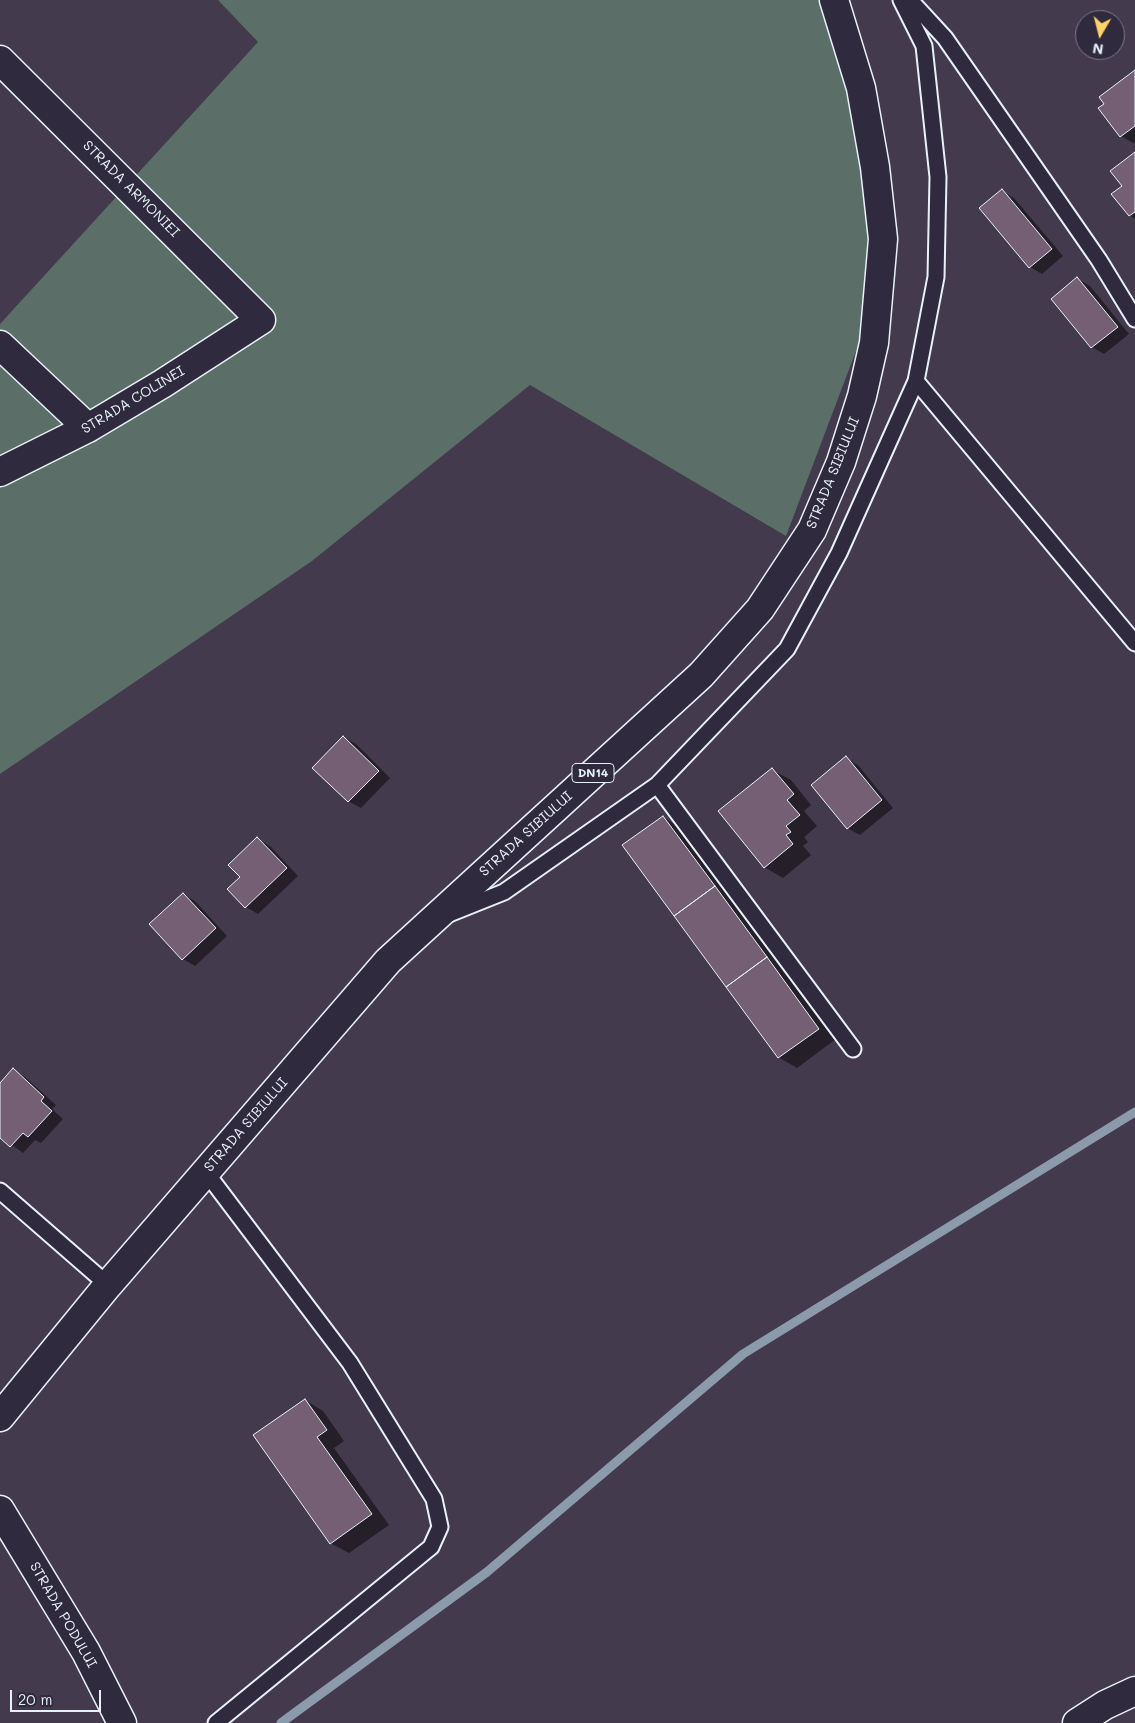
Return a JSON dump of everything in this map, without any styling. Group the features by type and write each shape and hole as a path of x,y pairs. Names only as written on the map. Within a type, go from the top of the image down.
{"main road":[{"name":"STRADA SIBIULUI","path":"0,1417 108,1284 388,960 701,675 760,609 812,530 841,462 862,396 874,343 884,239 875,167 861,88 834,0"},
{"name":"STRADA ARMONIEI","path":"0,60 261,320"},
{"name":"STRADA COLINEI","path":"0,472 88,428 162,384 261,320"},
{"path":"0,345 88,428"},
{"name":"STRADA PODULUI","path":"0,1510 86,1652 122,1723"},
{"path":"1077,1723 1105,1705 1135,1691"}],"lane":[{"path":"430,922 504,892 657,785 787,649 839,553 916,381 936,277 938,177 924,46 901,0"},
{"path":"910,0 945,38 1099,260 1135,319"},
{"path":"916,381 1135,643"},
{"path":"657,785 853,1049"},
{"path":"205,1172 350,1363 434,1499 440,1526 431,1547 216,1723"},
{"path":"0,1191 108,1284"}],"green space":[{"path":"218,0 845,0 883,138 873,306 786,536 530,385 312,561 0,774 0,324 258,42"}],"building":[{"path":"1135,70 1135,126 1120,137 1098,108 1104,104 1099,97"},
{"path":"1135,152 1135,212 1129,216 1111,194 1122,186 1110,171"},
{"path":"1002,189 1052,249 1029,268 979,208"},
{"path":"1077,277 1118,327 1091,348 1051,299"},
{"path":"343,736 379,771 348,802 312,768"},
{"path":"846,756 882,800 847,829 811,785"},
{"path":"772,768 794,794 787,800 800,815 786,826 791,832 786,835 793,844 764,868 718,811"},
{"path":"663,816 715,886 674,916 622,845"},
{"path":"257,837 287,868 245,908 227,889 240,877 228,865"},
{"path":"715,886 767,957 726,987 674,916"},
{"path":"183,893 216,928 182,960 149,924"},
{"path":"767,957 819,1029 778,1058 726,987"},
{"path":"13,1068 44,1097 41,1101 52,1111 28,1137 23,1133 10,1147 0,1138 0,1083"},
{"path":"305,1399 327,1430 317,1437 372,1514 330,1544 253,1435"}],"waterway":[{"path":"281,1723 487,1572 743,1354 1135,1112"}]}
